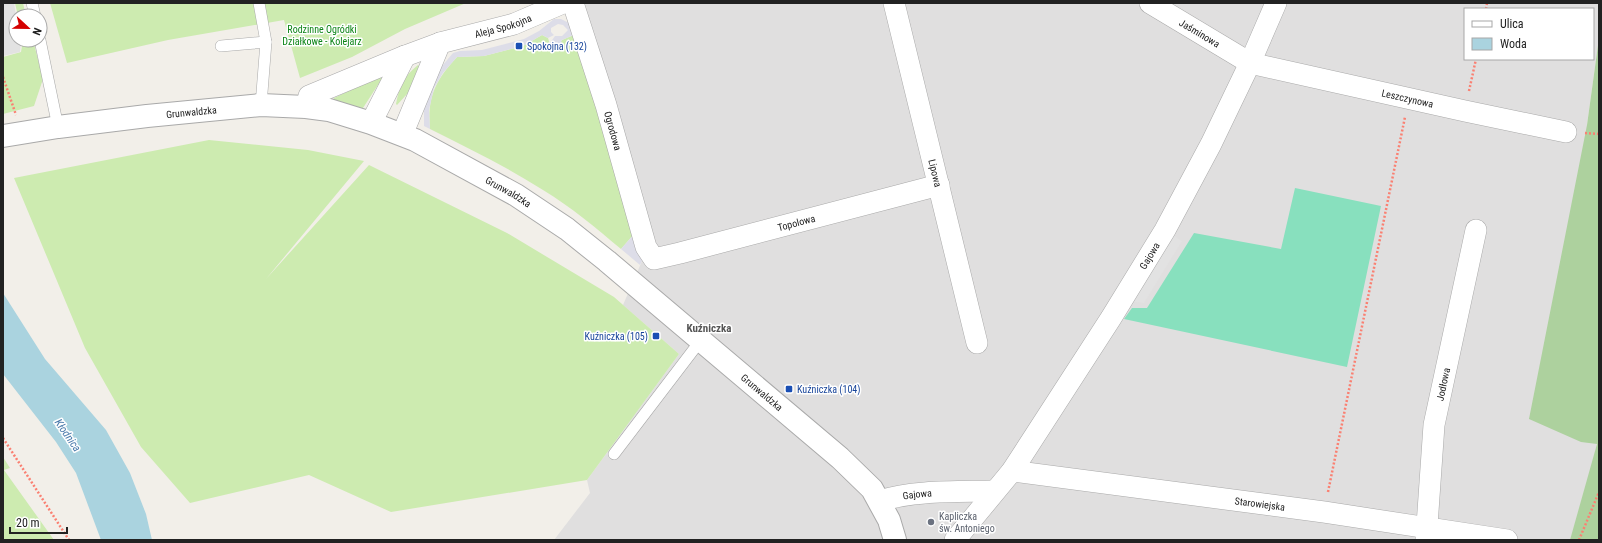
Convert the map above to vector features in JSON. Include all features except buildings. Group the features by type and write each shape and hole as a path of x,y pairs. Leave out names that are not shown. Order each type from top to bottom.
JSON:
{"street":[{"name":"Aleja Spokojna","path":"306,107 309,96 405,56 440,43 514,24 563,3"},
{"name":"Ogrodowa","path":"573,3 606,105 646,247 654,259"},
{"name":"Lipowa","path":"894,3 977,343"},
{"name":"Jaśminowa","path":"1150,3 1250,63"},
{"name":"Gajowa","path":"955,540 972,521 994,491 1012,472 1166,230 1211,144 1250,63 1276,3"},
{"path":"402,135 440,43"},
{"path":"371,123 405,56"},
{"name":"Leszczynowa","path":"1250,63 1465,112 1566,132"},
{"name":"Grunwaldzka","path":"12,134 58,126 261,105 306,107 329,110 371,123 415,140 516,195 567,229 607,261 840,458 872,489 880,501 889,520 895,540"},
{"name":"Topolowa","path":"654,259 939,185"},
{"name":"Jodłowa","path":"1427,534 1434,425 1476,230"},
{"name":"Starowiejska","path":"1012,472 1324,512 1427,534 1507,540"},
{"name":"Gajowa","path":"880,501 890,497 907,495 994,491"},
{"path":"956,492 972,521"}],"lane":[{"path":"259,3 266,42 261,105"},
{"path":"221,46 266,42"},
{"path":"42,48 58,126"},
{"path":"614,454 700,340"}],"path":[{"path":"1465,112 1476,60"},
{"path":"3,77 12,134"},
{"path":"1324,512 1408,99"},
{"path":"3,438 69,540"},
{"path":"1579,540 1599,492"}],"shaded area":[{"path":"3,3 14,3 15,8 8,8 8,48 20,48 20,52 3,56"},
{"path":"573,3 1599,3 1599,38 1587,125 1597,444 1575,540 554,540 590,493 587,480 679,354 623,305 642,261 636,231"},
{"path":"554,19 561,19 569,23 576,34 561,41 564,47 552,51 550,43 555,36 562,36 568,30 563,25 558,24 551,28 551,32 554,35 548,38 542,35 523,46 484,56 457,57 443,73 434,88 429,110 430,129 424,126 424,103 437,72 453,53 460,51 482,50 524,39 539,31"},
{"path":"635,233 642,261 640,265 621,249"},
{"path":"1169,233 1182,241 1144,303 1130,301"}],"green space":[{"path":"15,3 23,3 24,8 16,8"},
{"name":"Rodzinne Ogródki Działkowe - Kolejarz","path":"50,3 466,3 405,29 352,57 300,78 284,20 168,40 67,63"},
{"path":"576,34 635,233 621,249 593,226 543,190 430,129 430,107 434,89 438,81 457,57 484,56 523,46 542,35 548,38 552,51 562,40"},
{"path":"1599,38 1599,540 1570,540 1597,444 1581,442 1529,419 1587,125"},
{"path":"22,48 35,48 43,79 34,106 3,114 3,57 21,52"},
{"path":"418,65 419,66 408,93 397,105 397,98 403,82 409,73"},
{"path":"382,75 383,77 363,108 361,109 333,101 334,98"},
{"path":"209,140 308,150 364,161 266,279 369,165 507,233 614,297 679,354 587,480 391,512 309,475 190,503 141,447 85,348 14,178"},
{"path":"1295,188 1381,206 1347,367 1124,319 1132,308 1147,308 1194,233 1281,249"},
{"path":"3,457 10,468 4,470 54,540 3,540"}],"water":[{"name":"Kłodnica","path":"3,293 45,359 106,430 130,473 146,514 152,540 101,540 76,473 56,442 3,374"}],"place":[{"name":"Spokojna (132)","path":"519,46"},
{"name":"Kuźniczka (105)","path":"656,336"},
{"name":"Kuźniczka (104)","path":"789,389"},
{"name":"Kapliczka św. Antoniego","path":"931,522"}],"district":[{"name":"Kuźniczka","path":"709,328"}]}
